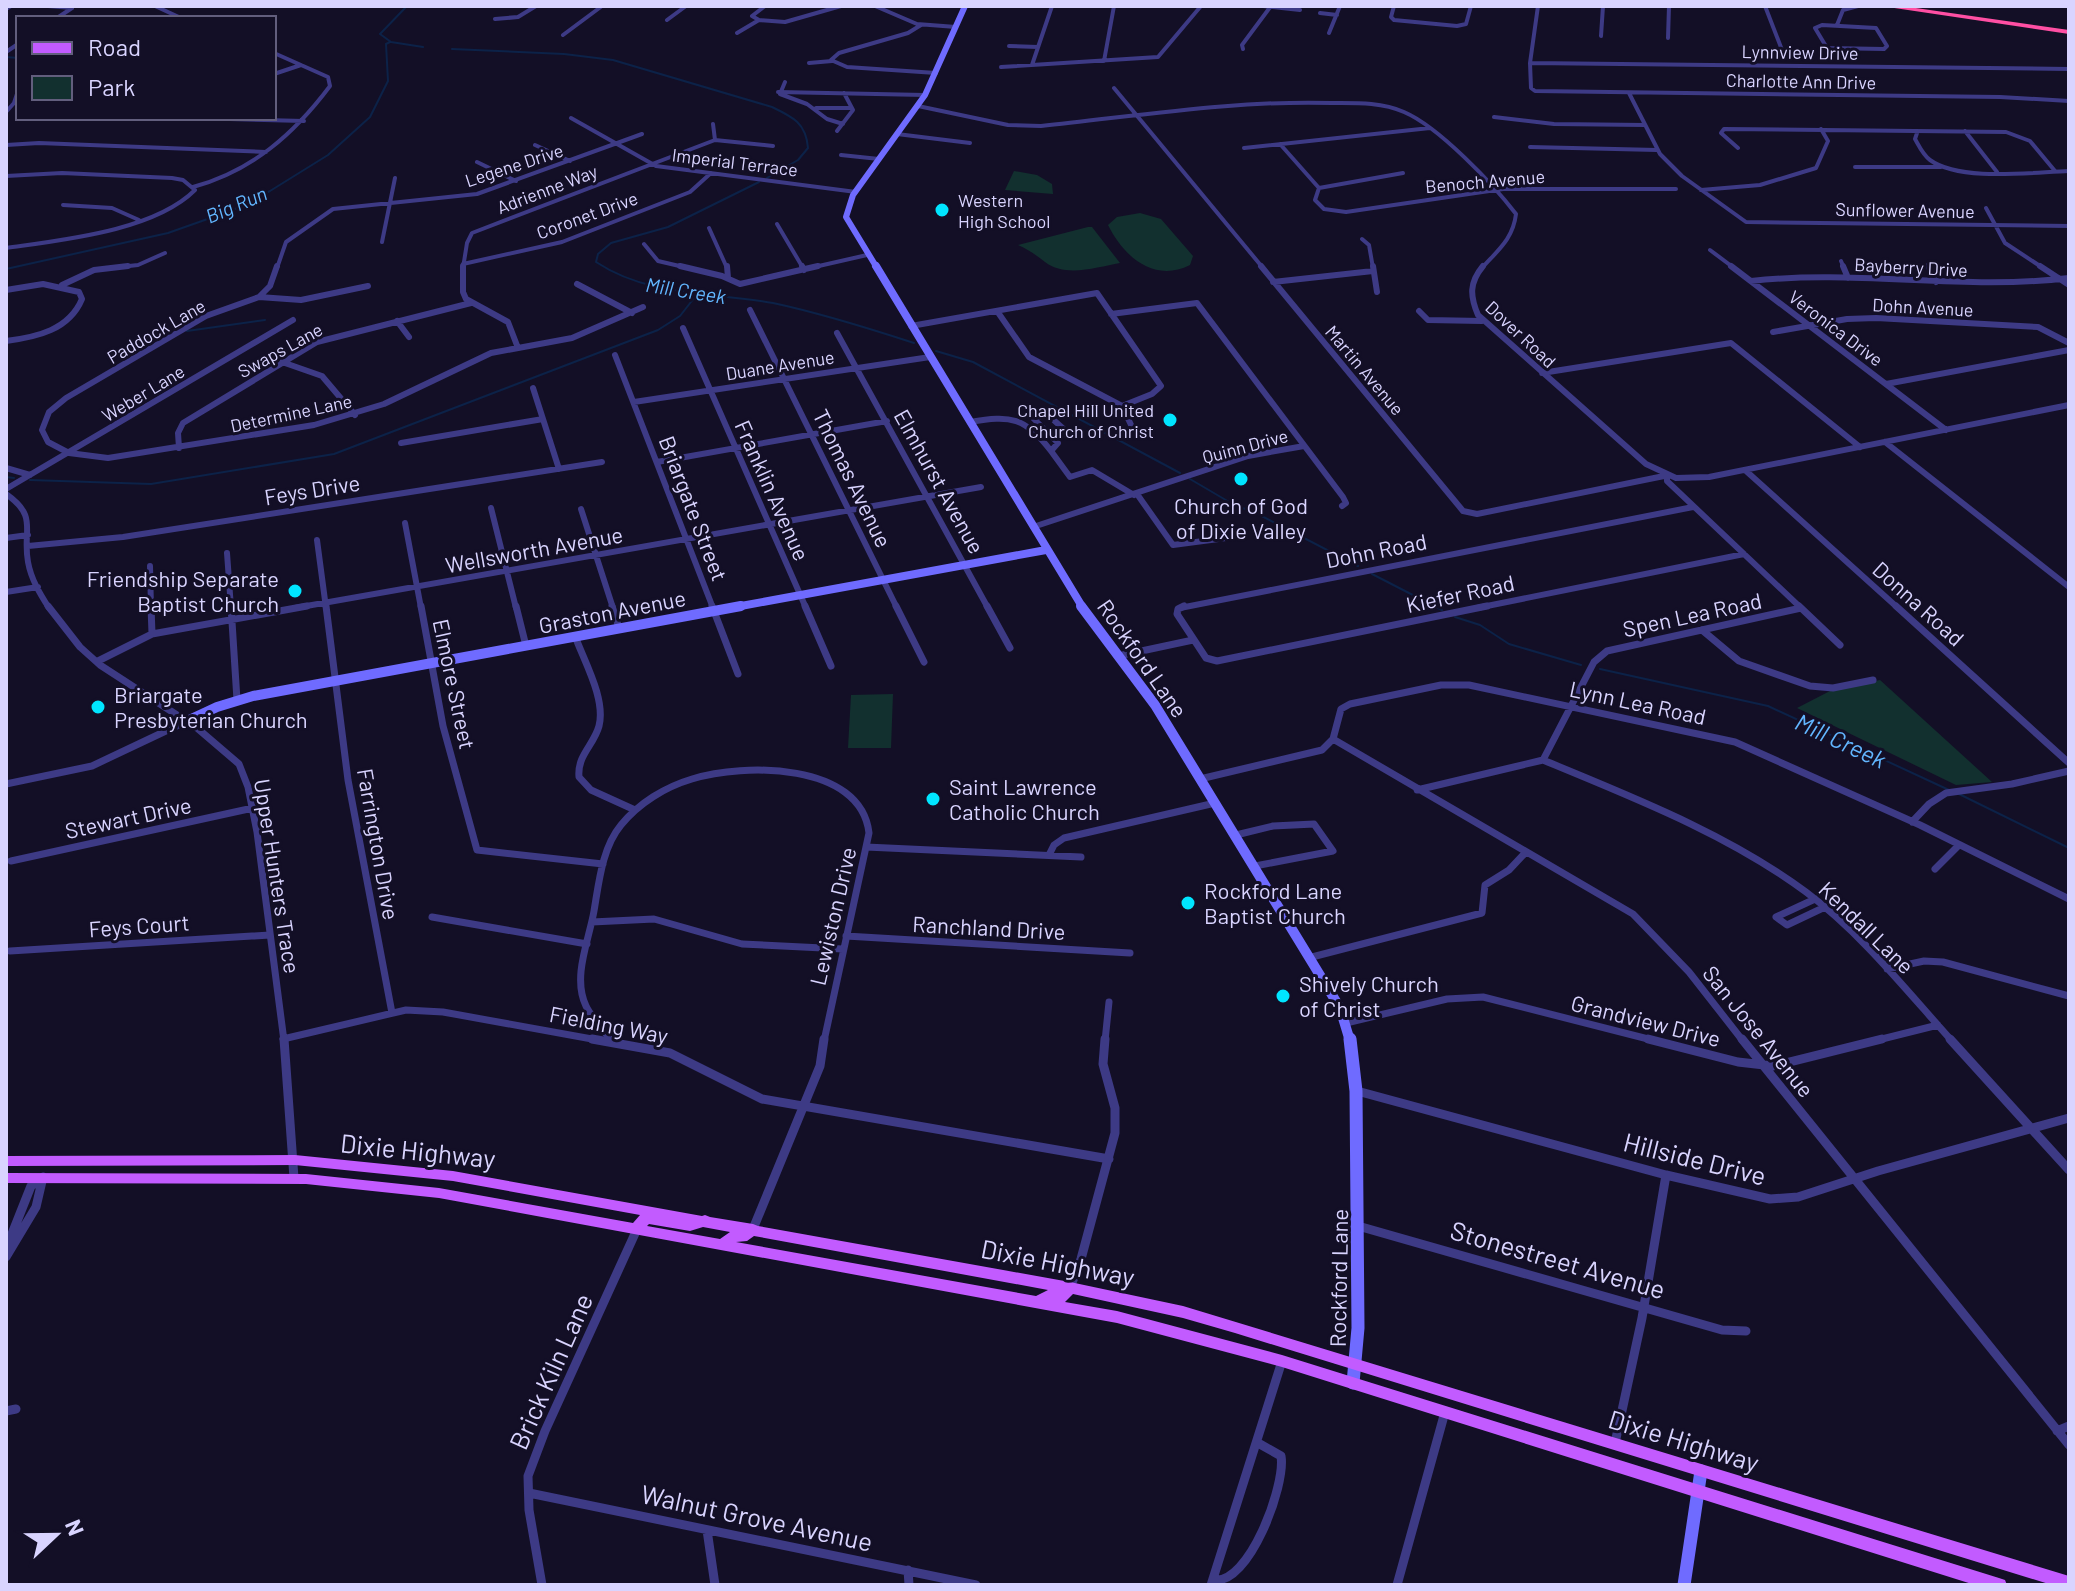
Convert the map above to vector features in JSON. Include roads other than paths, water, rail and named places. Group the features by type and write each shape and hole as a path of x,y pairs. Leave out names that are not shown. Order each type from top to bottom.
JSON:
{"highway":[{"path":"1885,6 2069,32"}],"main road":[{"name":"Rockford Lane","path":"965,6 925,95 856,192 849,203 846,217 1076,599 1155,705 1312,957 1346,1023 1353,1054 1356,1091 1358,1226 1356,1366 1353,1383"},
{"name":"Graston Avenue","path":"187,721 237,700 1046,550"},
{"path":"43,1177 60,1165 96,1160"},
{"name":"Dixie Highway","path":"6,1161 295,1160 453,1176 1070,1288 1183,1312 2069,1583"},
{"name":"Dixie Highway","path":"6,1178 294,1178 444,1194 638,1227 1148,1325 1282,1361 1999,1585"},
{"path":"638,1227 646,1218 690,1226 705,1220"},
{"path":"723,1244 753,1229"},
{"path":"1037,1303 1050,1295 1062,1297 1070,1288"},
{"path":"1684,1585 1701,1471"}],"street":[{"path":"6,9 11,6"},
{"path":"48,6 74,7"},
{"path":"155,6 177,16"},
{"path":"495,19 518,17 536,6"},
{"path":"563,35 602,6"},
{"path":"667,20 686,6"},
{"path":"765,6 752,16 759,20 785,22 841,6"},
{"path":"875,6 921,25 956,27"},
{"path":"1032,65 1052,6"},
{"path":"1104,61 1114,6"},
{"path":"1001,67 1160,57 1201,6"},
{"path":"1263,6 1300,10"},
{"path":"1243,49 1242,45 1270,6"},
{"path":"1329,33 1340,6"},
{"path":"1394,6 1391,17 1394,20 1457,26 1467,23 1471,6"},
{"path":"1530,63 1538,6"},
{"path":"1601,36 1603,6"},
{"path":"1668,38 1669,6"},
{"path":"1765,6 1782,50"},
{"path":"1837,25 1843,10 1858,6"},
{"path":"1320,13 1337,15"},
{"path":"737,33 759,20"},
{"path":"832,61 839,53 908,33 921,25"},
{"path":"1837,25 1876,28 1886,48 1827,48 1815,28 1837,25"},
{"path":"1009,46 1038,47"},
{"path":"6,176 114,174 172,178 193,187 218,181 293,133 331,83 328,77 276,54"},
{"path":"809,63 832,61 847,67 936,73"},
{"name":"Lynnview Drive","path":"1530,63 2069,69"},
{"name":"Charlotte Ann Drive","path":"1530,63 1532,89 2000,97 2069,101"},
{"path":"276,73 301,65"},
{"path":"778,92 785,82"},
{"name":"Martin Avenue","path":"1114,88 1468,513 1666,476"},
{"path":"778,92 925,95"},
{"path":"778,92 813,108 827,119 843,124"},
{"path":"844,93 852,108"},
{"path":"1629,93 1657,150 1675,170 1701,190 1760,185 1816,168 1828,141 1821,129"},
{"name":"Dover Road","path":"918,106 1019,126 1263,101 1329,101 1387,107 1410,114 1430,128 1513,206 1516,226 1471,283 1472,306 1482,321 1646,464 1666,476 1667,481 1693,507 1840,645"},
{"path":"813,108 852,108"},
{"path":"837,131 852,108"},
{"path":"6,112 16,113"},
{"path":"1494,117 1554,124 1645,125"},
{"name":"Imperial Terrace","path":"571,118 652,164 856,192"},
{"path":"271,120 304,121"},
{"path":"713,124 715,140"},
{"path":"1244,148 1430,128"},
{"path":"1738,148 1726,140 1721,133 1724,129 2012,133 2030,141 2055,171"},
{"path":"1965,131 1997,172"},
{"path":"1917,133 1915,139 1928,159 1943,166 1974,173 2069,171"},
{"name":"Legene Drive","path":"390,203 465,196 516,181 642,134"},
{"path":"897,134 970,143"},
{"name":"Adrienne Way","path":"463,264 467,239 474,231 715,140 773,146"},
{"path":"6,145 39,143 266,152"},
{"path":"1280,144 1319,188 1345,186 1366,178 1403,173"},
{"path":"535,145 570,161"},
{"path":"1530,147 1657,150"},
{"path":"841,155 879,159"},
{"path":"477,162 516,181"},
{"path":"1855,167 1943,166"},
{"name":"Coronet Drive","path":"463,264 562,242 690,192 711,173"},
{"path":"382,242 395,178"},
{"path":"6,248 72,237 139,220 183,203 194,193 193,187"},
{"name":"Benoch Avenue","path":"1319,188 1315,200 1317,205 1331,211 1346,212 1498,190 1676,189"},
{"name":"Sunflower Avenue","path":"1701,190 1742,220 2069,226"},
{"path":"259,297 270,286 283,245 292,236 337,207 390,203"},
{"path":"63,205 114,206 139,220"},
{"path":"1986,208 2005,243 2069,285"},
{"path":"777,224 804,270"},
{"path":"709,228 727,263 728,278"},
{"path":"1362,239 1369,245 1377,292"},
{"path":"644,244 658,261 745,284 867,255"},
{"name":"Veronica Drive","path":"1710,250 1946,430"},
{"path":"62,285 94,270 138,265 165,253"},
{"path":"1841,261 1848,278"},
{"path":"463,264 460,291 471,303 508,322 518,348"},
{"path":"1928,266 1936,282"},
{"path":"1273,282 1373,271"},
{"name":"Bayberry Drive","path":"1751,281 1793,275 2018,286 2069,278"},
{"path":"6,290 42,284 62,285 80,294 82,303 46,332 6,341"},
{"path":"577,284 632,313"},
{"path":"259,297 301,300 368,286"},
{"path":"911,326 1097,293 1161,386 1152,394 1122,406"},
{"name":"Paddock Lane","path":"69,453 48,442 42,430 46,417 57,404 206,316 259,297"},
{"name":"Quinn Drive","path":"1033,527 1248,456 1304,446 1195,302 1111,314"},
{"name":"Swaps Lane","path":"179,448 178,433 183,423 325,339 471,303"},
{"name":"Determine Lane","path":"69,453 108,458 296,429 355,415 392,401 491,353 572,338 643,307"},
{"name":"Thomas Avenue","path":"750,310 924,662"},
{"path":"997,311 1029,357 1122,406 1133,429"},
{"path":"1419,311 1428,320 1482,321"},
{"name":"Dohn Avenue","path":"1773,332 1868,318 2033,327 2052,332 2069,343"},
{"name":"Weber Lane","path":"6,491 293,320"},
{"path":"397,321 409,337"},
{"name":"Franklin Avenue","path":"683,328 831,666"},
{"name":"Elmhurst Avenue","path":"837,333 1010,648"},
{"path":"1542,373 1731,343 1860,447"},
{"path":"1886,384 2069,350"},
{"name":"Briargate Street","path":"615,355 738,674"},
{"name":"Duane Avenue","path":"634,402 930,357"},
{"path":"282,362 322,376 355,415"},
{"path":"533,388 559,469"},
{"path":"1666,476 1699,478 1745,470 2069,405"},
{"path":"970,422 1006,415 1015,417 1042,439 1070,477 1092,470 1135,494 1173,545 1226,538"},
{"path":"1051,451 1058,443 1053,438 1033,418 1033,416 1048,415 1067,432 1053,438"},
{"path":"401,443 543,419"},
{"path":"657,462 887,421"},
{"path":"1885,442 2069,587"},
{"path":"1304,446 1346,503 1342,506"},
{"name":"Feys Drive","path":"28,546 123,537 602,462"},
{"path":"6,468 30,475"},
{"name":"Donna Road","path":"1745,470 2069,763"},
{"name":"Wellsworth Avenue","path":"98,661 152,634 981,487"},
{"name":"Upper Hunters Trace","path":"6,491 25,510 30,523 29,565 38,587 69,636 98,661 187,721 241,767 249,784 283,1039 295,1160 294,1178"},
{"name":"Dohn Road","path":"1193,640 1177,614 1178,609 1186,605 1693,507"},
{"path":"491,508 526,646"},
{"path":"581,509 619,628"},
{"name":"Elmore Street","path":"405,523 443,726 477,850 603,864"},
{"path":"6,538 28,535"},
{"name":"Farrington Drive","path":"317,540 356,823 392,1013"},
{"path":"227,553 237,700"},
{"name":"Kiefer Road","path":"1193,640 1206,658 1222,661 1744,554"},
{"path":"150,566 152,634"},
{"path":"6,592 38,587"},
{"name":"Spen Lea Road","path":"1543,760 1601,654 1801,608"},
{"path":"1702,630 1734,658 1810,686 1833,688 1873,680"},
{"path":"575,636 600,715 597,733 578,763 579,777 591,790 635,810"},
{"path":"1118,656 1193,640"},
{"name":"Lynn Lea Road","path":"1333,739 1339,713 1344,706 1441,685 1469,685 1573,706 1735,742 1912,822 2069,899"},
{"path":"6,784 92,766 187,721"},
{"path":"1200,779 1314,753 1327,748 1333,739"},
{"name":"San Jose Avenue","path":"1333,739 1417,790 1598,891 1651,930 1689,972 2069,1445"},
{"path":"1417,790 1543,760"},
{"name":"Kendall Lane","path":"1543,760 1629,796 1738,850 1815,899 1887,969 2069,1170"},
{"name":"Lewiston Drive","path":"611,1041 584,1002 582,972 603,864 614,834 635,810 663,792 701,778 744,771 786,772 822,781 854,800 869,824 820,1066 753,1229"},
{"path":"1912,822 1929,804 1946,793 1969,787 2012,784 2069,771"},
{"path":"1049,855 1054,845 1064,838 1215,803"},
{"name":"Stewart Drive","path":"11,861 253,808"},
{"path":"1236,835 1273,826 1314,824 1333,851 1255,866"},
{"path":"1935,869 1959,845"},
{"path":"866,847 1081,857"},
{"path":"1312,957 1482,913 1485,885 1509,870 1526,852"},
{"path":"1815,899 1776,917 1787,925 1825,907"},
{"path":"432,917 587,944"},
{"path":"592,922 654,919 742,944 843,949"},
{"name":"Feys Court","path":"10,951 270,935"},
{"name":"Ranchland Drive","path":"846,936 1130,953"},
{"path":"1887,969 1924,961 1943,962 2069,996"},
{"name":"Grandview Drive","path":"1346,1023 1449,999 1483,997 1660,1043 1773,1066 1938,1025"},
{"path":"1070,1288 1109,1159 1116,1125 1103,1064 1109,1002"},
{"name":"Fielding Way","path":"283,1039 392,1013 412,1010 443,1012 611,1041 683,1057 739,1091 762,1099 1109,1159"},
{"name":"Hillside Drive","path":"1356,1091 1747,1196 1780,1200 1811,1194 1856,1178 2069,1118"},
{"path":"1615,1443 1644,1306 1666,1175"},
{"path":"6,1249 31,1186 43,1177"},
{"path":"6,1257 44,1187 43,1177"},
{"name":"Stonestreet Avenue","path":"1358,1226 1722,1330 1746,1331"},
{"name":"Brick Kiln Lane","path":"542,1585 528,1476 545,1431 638,1227"},
{"path":"1258,1443 1281,1456 1285,1466 1265,1523 1241,1566 1228,1579 1212,1582 1282,1361"},
{"path":"1397,1585 1445,1412"},
{"path":"2057,1431 2069,1426"},
{"name":"Walnut Grove Avenue","path":"529,1493 976,1585"},
{"path":"707,1530 715,1585"},
{"path":"908,1570 909,1585"}],"waterway":[{"path":"407,6 380,34 391,42 423,47"},
{"name":"Big Run","path":"6,269 168,233 233,210 270,191 328,155 370,117 388,81 386,44 390,42"},
{"name":"Mill Creek","path":"452,49 564,54 613,60 772,107 797,122 807,139 808,148 798,160 767,178"},
{"path":"6,57 16,58"},
{"name":"Mill Creek","path":"697,294 637,282 596,262 598,254 611,243 668,227 759,182"},
{"path":"30,480 151,484 334,454 658,330 680,316 697,294"},
{"name":"Mill Creek","path":"697,294 773,303 914,343"},
{"path":"187,331 265,320"},
{"name":"Mill Creek","path":"936,351 973,362 1180,473"},
{"path":"6,477 14,478"},
{"name":"Mill Creek","path":"1190,479 1236,506 1252,511 1358,566"},
{"name":"Mill Creek","path":"1372,574 1442,610"},
{"name":"Mill Creek","path":"1455,617 1480,625 1509,644 1581,665"},
{"name":"Mill Creek","path":"1600,669 1768,706 1949,790"},
{"name":"Mill Creek","path":"1959,794 2069,848"}],"place":[{"name":"Western High School","path":"942,210"},
{"name":"Chapel Hill United Church of Christ","path":"1170,420"},
{"name":"Church of God of Dixie Valley","path":"1241,479"},
{"name":"Friendship Separate Baptist Church","path":"295,591"},
{"name":"Briargate Presbyterian Church","path":"98,707"},
{"name":"Saint Lawrence Catholic Church","path":"933,799"},
{"name":"Rockford Lane Baptist Church","path":"1188,903"},
{"name":"Shively Church of Christ","path":"1283,996"}]}
